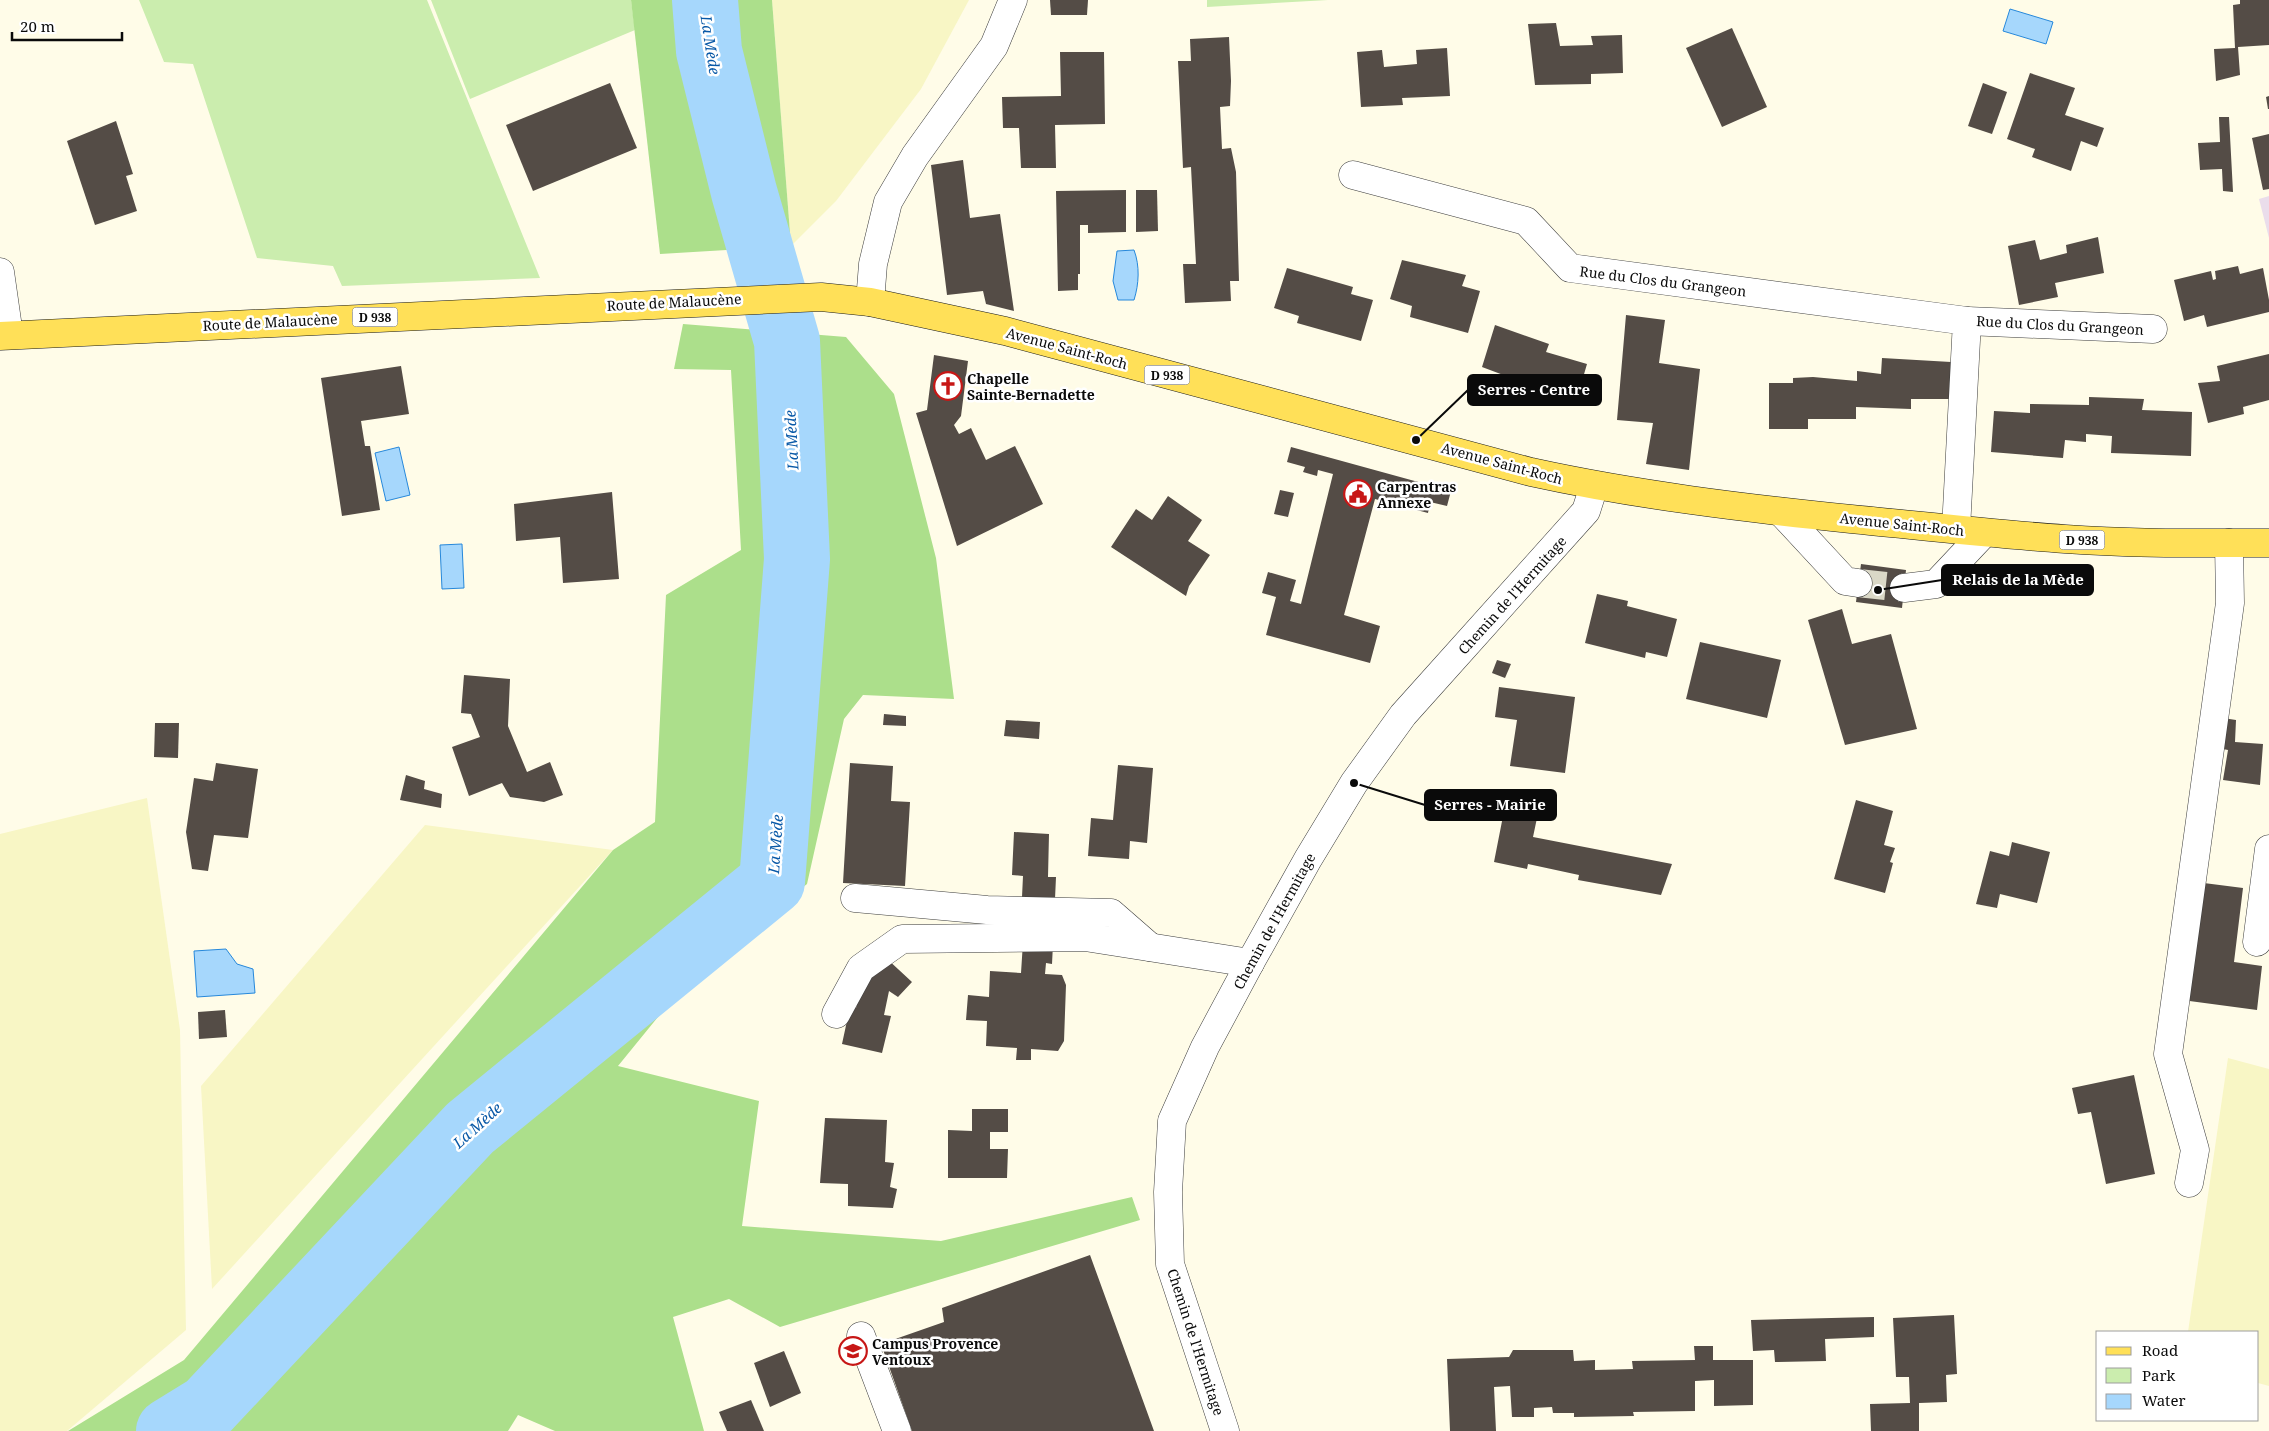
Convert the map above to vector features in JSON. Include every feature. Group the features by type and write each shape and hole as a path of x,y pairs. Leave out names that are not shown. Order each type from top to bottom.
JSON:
{"main road":[{"name":"Avenue Saint-Roch","path":"749,299 821,296 870,302 1005,331 1531,472 1594,486 1781,512 1984,533 2067,539 2269,543"},
{"name":"Route de Malaucène","path":"4,335 749,299"}],"street":[{"path":"870,302 873,264 888,202 914,156 994,46 1013,0"},
{"name":"Rue du Clos du Grangeon","path":"1353,175 1526,221 1570,268 1967,321 2154,329"},
{"path":"0,272 4,335"},
{"name":"Rue du Clos du Grangeon","path":"1956,530 1967,321"},
{"name":"Chemin de l'Hermitage","path":"1225,1431 1170,1264 1168,1192 1172,1121 1205,1047 1250,963 1308,859 1354,783 1403,715 1558,545 1586,511 1594,486"},
{"path":"1781,512 1845,581 1858,583"},
{"path":"1904,588 1936,584 1984,533"},
{"path":"2189,1183 2195,1150 2168,1054 2230,603 2229,543"},
{"path":"2257,942 2269,849"},
{"path":"855,898 987,910 1111,913 1150,947"},
{"path":"836,1014 861,968 902,939 1086,937 1250,963"},
{"path":"861,1336 897,1431"}],"shaded area":[{"path":"772,0 969,0 921,89 836,201 791,246"},
{"path":"2269,196 2269,238 2259,199"},
{"path":"147,798 180,1030 186,1330 67,1431 0,1431 0,834"},
{"path":"425,825 613,850 212,1289 201,1086"},
{"path":"2228,1058 2269,1069 2269,1386 2259,1383 2259,1331 2188,1331"}],"green space":[{"path":"139,0 427,0 540,278 342,286 333,266 257,258 193,64 164,62"},
{"path":"431,0 631,0 635,30 470,99"},
{"path":"631,0 772,0 791,246 660,254"},
{"path":"1207,0 1328,0 1207,7"},
{"path":"683,324 846,337 894,394 936,558 954,699 863,695 844,719 807,884 693,974 618,1066 759,1101 742,1226 941,1241 1132,1197 1140,1220 780,1327 729,1299 673,1317 704,1431 555,1431 518,1415 508,1431 68,1431 184,1360 613,850 655,822 666,595 741,550 731,370 674,369"}],"water":[{"path":"2010,9 2053,22 2046,44 2003,31"},
{"path":"1134,250 1138,275 1134,300 1118,300 1113,281 1117,251"},
{"path":"399,447 410,495 386,501 375,453"},
{"path":"462,544 464,588 442,589 440,545"},
{"path":"226,949 237,964 253,969 255,993 197,997 194,951"}],"building":[{"path":"1050,0 1088,0 1087,15 1051,15"},
{"path":"2240,0 2269,0 2269,45 2238,47 2240,75 2216,81 2214,49 2235,48 2233,5 2240,4"},
{"path":"1556,23 1560,46 1593,45 1591,36 1622,35 1623,73 1591,74 1591,84 1535,85 1528,24"},
{"path":"1732,28 1767,107 1722,127 1686,48"},
{"path":"1229,37 1230,106 1220,107 1222,149 1231,148 1236,172 1239,281 1230,281 1231,301 1185,303 1183,264 1196,264 1191,167 1183,168 1178,61 1191,61 1190,39"},
{"path":"1447,48 1450,96 1402,98 1403,105 1361,107 1357,52 1382,50 1384,67 1417,64 1416,50"},
{"path":"1060,52 1104,52 1105,124 1055,125 1056,168 1021,168 1019,128 1003,128 1002,97 1061,96"},
{"path":"2030,73 2075,88 2065,115 2104,128 2097,147 2081,141 2071,171 2032,157 2035,149 2007,139"},
{"path":"610,83 637,148 533,191 506,125"},
{"path":"1983,83 2007,92 1992,134 1968,126"},
{"path":"2269,96 2269,109 2268,109 2266,97"},
{"path":"2219,117 2229,117 2233,192 2223,191 2222,169 2200,170 2198,143 2220,142"},
{"path":"116,121 133,174 126,176 137,211 95,225 67,141"},
{"path":"2269,134 2269,189 2263,190 2252,138"},
{"path":"963,160 970,218 1000,214 1014,311 986,304 983,291 947,295 931,165"},
{"path":"1126,190 1126,232 1088,233 1088,225 1080,225 1080,274 1078,274 1078,290 1058,291 1056,191"},
{"path":"1136,190 1157,190 1158,231 1136,232"},
{"path":"2098,237 2104,273 2055,283 2058,297 2019,305 2008,246 2035,240 2040,260 2067,253 2066,245"},
{"path":"1402,260 1466,275 1462,286 1480,291 1468,333 1410,317 1412,306 1390,299"},
{"path":"2238,266 2240,274 2263,268 2269,300 2269,312 2207,327 2204,315 2184,321 2174,280 2211,271 2213,280 2216,279 2215,271"},
{"path":"1287,268 1353,287 1351,294 1373,300 1361,341 1297,323 1299,316 1274,308"},
{"path":"1626,315 1665,320 1659,363 1700,369 1689,470 1646,464 1653,423 1617,420"},
{"path":"1495,325 1549,344 1546,352 1587,364 1575,405 1505,385 1506,376 1482,367"},
{"path":"2269,354 2269,400 2243,407 2244,414 2208,423 2198,383 2220,381 2217,366"},
{"path":"934,355 968,361 961,416 954,425 959,434 971,428 986,460 1015,446 1043,504 957,546 916,413 927,410"},
{"path":"1882,358 1951,362 1949,399 1911,399 1911,409 1856,407 1856,419 1808,419 1808,429 1769,429 1769,383 1793,383 1793,378 1813,377 1857,381 1857,371 1881,374"},
{"path":"401,366 409,414 361,421 365,446 370,446 380,510 342,516 321,378"},
{"path":"2089,397 2144,399 2142,410 2192,412 2191,456 2111,453 2112,436 2086,434 2086,442 2065,440 2063,458 1991,452 1994,411 2030,413 2030,404 2089,405"},
{"path":"1291,447 1451,491 1447,506 1430,502 1428,513 1375,499 1344,615 1380,626 1370,663 1266,635 1276,597 1262,593 1268,572 1296,580 1290,601 1301,604 1333,474 1318,470 1317,476 1303,472 1305,467 1287,462"},
{"path":"1280,490 1294,493 1288,517 1274,514"},
{"path":"612,492 619,579 563,583 560,537 516,541 514,504"},
{"path":"1168,496 1202,520 1188,541 1210,555 1189,586 1186,596 1111,547 1136,509 1152,520"},
{"path":"1861,564 1906,570 1902,608 1856,602"},
{"path":"1597,594 1628,601 1627,606 1677,619 1667,657 1646,652 1645,658 1585,643"},
{"path":"1842,609 1852,644 1891,634 1917,729 1845,745 1808,620"},
{"path":"1700,642 1781,660 1767,718 1686,699"},
{"path":"1497,660 1511,664 1505,678 1492,673"},
{"path":"464,675 510,679 508,726 527,772 550,762 563,795 544,802 510,797 502,783 469,796 452,747 480,737 471,714 461,713"},
{"path":"1499,687 1575,697 1565,773 1510,766 1517,720 1495,717"},
{"path":"884,714 906,716 906,726 883,725"},
{"path":"2223,718 2236,720 2235,742 2263,744 2260,785 2223,780 2228,750 2218,748"},
{"path":"1006,720 1040,722 1039,739 1004,736"},
{"path":"155,723 179,723 178,758 154,757"},
{"path":"216,763 258,769 248,838 214,835 208,871 192,869 186,832 194,778 213,781"},
{"path":"850,763 893,766 891,801 910,802 905,886 843,883"},
{"path":"1118,765 1153,768 1147,843 1130,841 1129,859 1088,856 1091,818 1113,820"},
{"path":"406,775 425,781 424,789 442,794 441,808 400,800"},
{"path":"1856,800 1893,811 1884,845 1895,848 1890,862 1893,863 1885,893 1834,879"},
{"path":"1504,811 1537,818 1533,837 1672,864 1661,895 1578,880 1579,875 1528,864 1527,869 1494,862"},
{"path":"1014,832 1049,834 1048,877 1056,877 1055,899 1022,897 1023,876 1012,875"},
{"path":"2012,842 2050,852 2037,903 2000,894 1997,908 1976,904 1990,851 2009,856"},
{"path":"2196,882 2243,888 2234,962 2262,966 2257,1010 2182,1000"},
{"path":"1023,942 1053,944 1052,964 1046,963 1045,974 1062,975 1066,985 1064,1041 1058,1051 1031,1049 1031,1060 1016,1060 1017,1048 986,1046 987,1021 966,1020 968,995 989,997 990,971 1021,973"},
{"path":"885,957 912,982 898,997 889,991 884,1015 891,1016 882,1053 842,1044 850,1007 856,1008 861,983"},
{"path":"225,1010 227,1037 199,1039 198,1012"},
{"path":"2134,1075 2155,1174 2106,1184 2091,1112 2078,1114 2072,1088"},
{"path":"972,1109 1008,1109 1008,1132 990,1132 990,1149 1008,1149 1007,1178 948,1178 948,1130 972,1131"},
{"path":"825,1118 887,1120 885,1162 894,1163 890,1187 897,1189 893,1208 848,1206 848,1184 820,1183"},
{"path":"1090,1255 1154,1431 912,1431 881,1344 944,1322 942,1308"},
{"path":"1954,1315 1957,1374 1946,1375 1947,1402 1919,1403 1919,1431 1871,1431 1870,1404 1910,1403 1909,1377 1896,1377 1893,1318"},
{"path":"1874,1317 1874,1337 1825,1339 1826,1361 1775,1362 1774,1350 1753,1351 1751,1320"},
{"path":"1694,1346 1713,1346 1713,1360 1753,1360 1753,1405 1714,1406 1714,1380 1695,1381 1695,1411 1633,1412 1634,1416 1574,1417 1574,1413 1553,1413 1552,1407 1534,1408 1534,1417 1512,1417 1510,1386 1494,1387 1496,1431 1450,1431 1447,1359 1509,1357 1513,1350 1573,1350 1574,1361 1595,1360 1595,1370 1633,1369 1632,1361 1695,1360"},
{"path":"784,1351 801,1393 770,1407 754,1363"},
{"path":"751,1400 764,1431 727,1431 719,1412"}],"waterway":[{"name":"La Mède","path":"169,1431 208,1407 470,1128 772,882 797,559 787,341 744,192 709,51 705,0"}],"tunnel":[{"path":"1858,583 1904,588"}],"place":[{"name":"Chapelle Sainte-Bernadette","path":"948,386"},
{"name":"Serres - Centre","path":"1416,440"},
{"name":"Carpentras Annexe","path":"1358,494"},
{"name":"Relais de la Mède","path":"1878,590"},
{"name":"Serres - Mairie","path":"1354,783"},
{"name":"Campus Provence Ventoux","path":"853,1351"}]}
